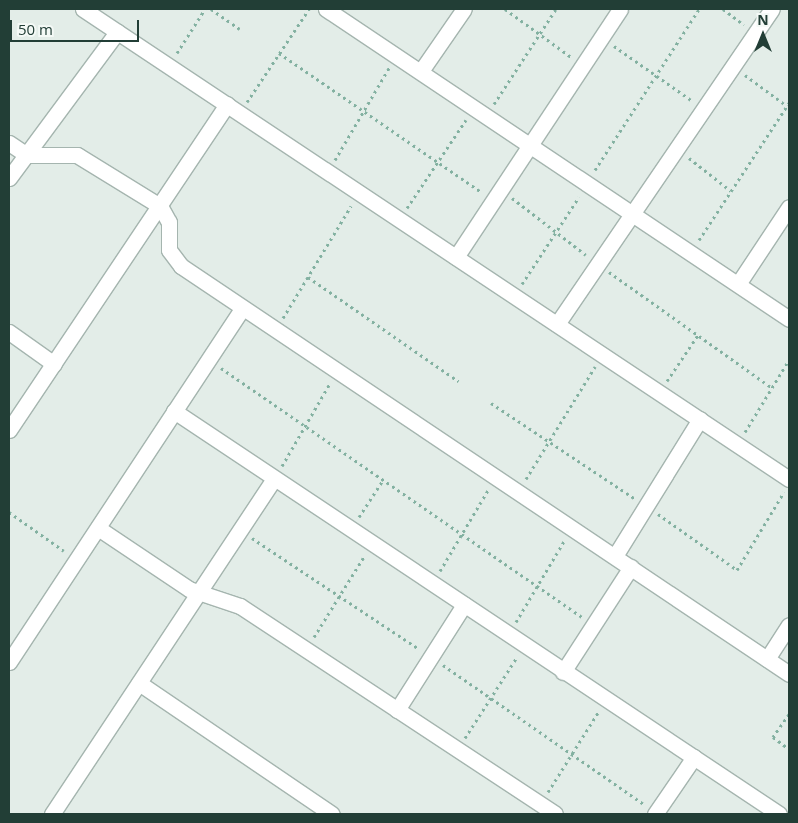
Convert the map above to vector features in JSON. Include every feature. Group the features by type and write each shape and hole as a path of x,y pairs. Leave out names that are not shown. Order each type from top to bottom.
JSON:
{"street":[{"path":"83,9 789,479"},
{"path":"326,9 633,212 789,319"},
{"path":"421,71 464,9"},
{"path":"456,257 620,9"},
{"path":"557,324 772,9"},
{"path":"9,178 117,32"},
{"path":"9,430 160,206 233,109"},
{"path":"9,144 27,155 76,155 160,206 167,216 170,250 176,262 789,674"},
{"path":"738,284 789,207"},
{"path":"9,662 242,308"},
{"path":"9,332 54,364"},
{"path":"174,411 563,672 779,814"},
{"path":"615,556 700,419"},
{"path":"52,814 274,479"},
{"path":"98,528 199,594 240,606 555,814"},
{"path":"563,672 631,567"},
{"path":"397,710 464,605"},
{"path":"767,659 789,625"},
{"path":"139,683 332,814"},
{"path":"656,813 694,757"}],"path":[{"path":"168,66 205,9"},
{"path":"210,9 240,28"},
{"path":"233,109 279,53 309,9"},
{"path":"505,9 582,65"},
{"path":"399,219 438,162 481,111 540,34 556,9"},
{"path":"514,295 699,9"},
{"path":"723,9 756,33"},
{"path":"601,37 704,109"},
{"path":"279,53 504,207 511,197 598,264 772,388"},
{"path":"328,172 397,55"},
{"path":"691,252 788,105 733,66"},
{"path":"676,149 732,191"},
{"path":"276,330 359,192"},
{"path":"308,277 458,381"},
{"path":"659,392 698,335"},
{"path":"518,492 603,354"},
{"path":"208,359 594,625"},
{"path":"738,444 789,360"},
{"path":"274,479 337,371"},
{"path":"432,584 496,477"},
{"path":"351,530 383,480"},
{"path":"9,512 76,560"},
{"path":"508,635 572,528"},
{"path":"241,530 431,656 656,813"},
{"path":"306,650 372,544"},
{"path":"457,750 524,646"},
{"path":"540,805 606,700"},
{"path":"789,714 773,737 789,749"}]}
